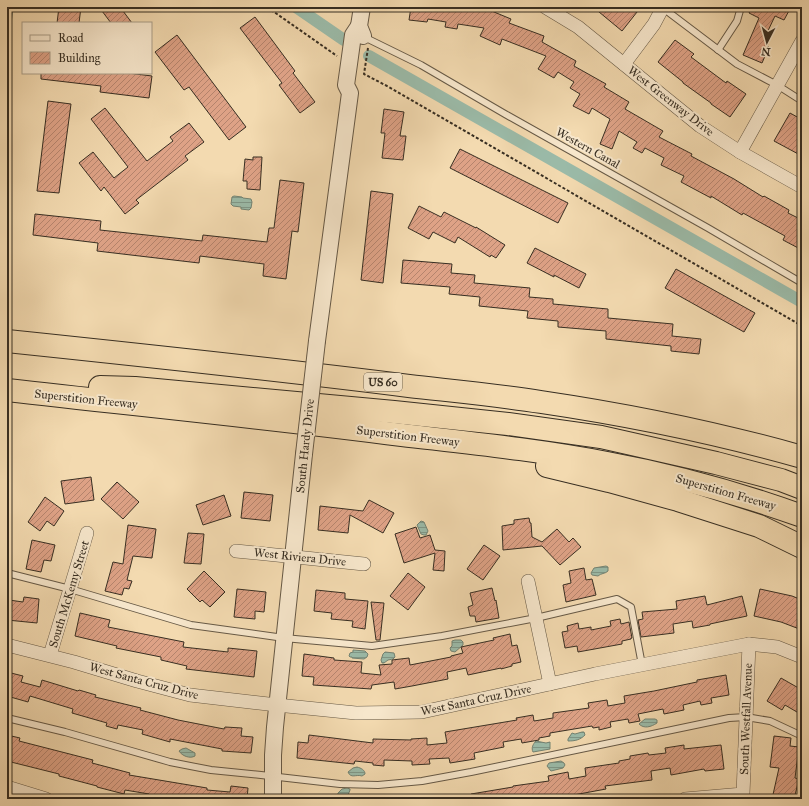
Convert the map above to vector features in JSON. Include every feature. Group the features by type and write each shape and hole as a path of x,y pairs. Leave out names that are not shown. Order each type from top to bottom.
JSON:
{"highway":[{"name":"US 60","path":"7,341 229,365 541,402 654,421 802,456"},
{"path":"7,386 135,388 508,424 601,437 662,450 716,462 781,480 802,488"},
{"name":"Superstition Freeway","path":"7,390 379,432 548,453 606,462 712,487 802,516"},
{"path":"379,432 514,459 609,481 678,500 759,526 802,547"}],"street":[{"name":"South Hardy Drive","path":"273,799 273,749 304,454 317,341 350,93 356,87 353,64 361,34 362,7"},
{"name":"West Greenway Drive","path":"545,7 578,27 700,126 740,152 802,187"},
{"path":"624,64 654,24 663,7"},
{"path":"740,152 802,41"},
{"name":"South McKemy Street","path":"50,655 88,533"},
{"name":"West Riviera Drive","path":"236,551 364,564"},
{"path":"528,581 550,684"},
{"name":"West Santa Cruz Drive","path":"7,645 50,655 136,681 190,695 277,706 356,713 422,712 550,684 749,644 777,647 802,657"},
{"name":"South Westfall Avenue","path":"686,799 743,794 749,644"},
{"path":"7,787 46,799"}],"lane":[{"path":"663,7 737,64 802,101"},
{"path":"718,50 737,21 741,7"},
{"name":"Western Canal","path":"361,34 420,65 802,283"},
{"path":"7,573 70,589 191,625 284,638 372,646 442,636 536,618 618,599 631,607 642,665"},
{"path":"7,718 65,732 170,762 211,770 340,784 370,785 422,781 545,757 729,718 746,717 770,721 802,736"}],"path":[{"path":"267,7 387,86 802,326"},
{"path":"353,64 361,34"}],"shaded area":[{"path":"7,7 13,7 7,58"},
{"path":"234,196 251,199 251,208 249,210 233,206 231,204 232,197"},
{"path":"421,521 424,522 428,531 426,535 421,534 417,525"},
{"path":"608,567 607,572 598,576 592,575 591,573 594,568"},
{"path":"461,640 463,645 455,652 451,651 450,648 452,646 452,641"},
{"path":"353,650 365,651 368,654 367,657 364,659 350,657 350,653 353,652"},
{"path":"385,652 394,653 395,657 382,663 381,660"},
{"path":"645,719 655,719 657,720 657,723 652,726 643,727 639,724"},
{"path":"584,732 585,735 581,738 568,741 572,733 575,734"},
{"path":"536,741 546,743 550,742 550,749 533,752 532,749"},
{"path":"186,748 195,753 195,756 186,756 179,751"},
{"path":"561,761 565,765 563,768 551,771 547,766 549,763"},
{"path":"357,767 362,769 365,774 362,776 352,776 349,774 348,772"},
{"path":"347,788 350,790 347,796 337,799 338,793 342,789"}],"building":[{"path":"59,7 81,7 79,22 57,22"},
{"path":"99,7 120,7 131,22 110,22"},
{"path":"411,7 482,7 511,19 509,23 544,36 542,42 576,61 574,66 606,84 604,87 629,102 625,109 663,131 659,137 692,154 691,156 734,179 763,197 764,196 789,210 788,213 802,220 802,250 783,240 785,236 743,213 742,215 711,196 711,198 681,182 684,176 661,165 664,158 645,148 642,153 633,148 637,142 619,131 612,149 600,144 610,119 592,108 589,114 573,106 580,94 570,88 574,82 558,72 554,78 538,69 546,56 502,39 500,45 480,36 484,28 458,24 457,29 445,27 446,22 428,19 427,22 409,20"},
{"path":"593,7 641,7 622,31"},
{"path":"752,7 791,7 784,20 775,16 766,35 771,37 767,46 769,47 762,63 743,55 759,18 749,13"},
{"path":"255,17 295,71 293,73 315,102 300,113 279,85 282,83 240,28"},
{"path":"177,35 246,127 229,140 189,87 184,90 155,52"},
{"path":"675,40 694,54 691,57 726,83 727,81 746,94 730,117 683,83 658,62"},
{"path":"41,74 136,74 152,76 149,98 100,92 101,86 41,79"},
{"path":"48,101 71,104 59,193 37,191"},
{"path":"105,108 147,161 173,141 170,137 189,123 204,142 185,156 188,160 136,200 139,203 125,214 104,187 101,191 79,163 93,152 114,178 128,167 91,119"},
{"path":"384,109 404,112 400,136 406,136 403,160 382,158 385,133 381,133"},
{"path":"790,113 799,118 797,121 802,124 802,156 774,141"},
{"path":"460,149 568,203 558,223 450,168"},
{"path":"253,157 262,157 260,190 247,189 247,181 243,181 245,159 253,160"},
{"path":"280,180 304,183 298,232 292,231 286,279 263,276 264,264 200,256 199,263 97,251 98,243 33,235 35,214 101,221 100,230 202,241 203,235 267,242 269,228 274,228"},
{"path":"371,191 393,194 383,283 361,280"},
{"path":"419,206 441,217 444,212 476,227 505,245 496,258 491,255 490,257 458,237 455,243 433,232 429,239 408,228"},
{"path":"535,248 586,274 579,288 527,263"},
{"path":"403,260 452,264 451,273 475,275 474,283 530,288 529,297 553,299 553,304 608,309 608,318 673,324 672,336 701,339 699,354 671,351 671,346 606,339 606,331 558,327 558,321 527,318 528,311 479,306 480,297 449,294 450,287 401,283"},
{"path":"676,269 755,313 744,332 665,288"},
{"path":"91,477 94,500 65,504 61,481"},
{"path":"117,482 139,502 123,519 101,499"},
{"path":"244,492 273,495 270,521 241,518"},
{"path":"224,495 231,516 203,525 196,505"},
{"path":"45,497 64,511 54,526 47,521 40,531 28,522"},
{"path":"369,500 394,513 383,533 350,515 348,533 318,530 320,506 363,511"},
{"path":"529,518 532,537 542,542 557,529 569,542 573,538 581,547 560,565 542,546 503,550 502,526 514,524 514,520"},
{"path":"128,525 156,529 152,558 133,556 127,580 132,581 129,589 124,588 122,595 105,591 113,562 123,564"},
{"path":"416,527 420,538 430,535 435,550 445,551 444,571 433,570 435,553 404,563 395,534"},
{"path":"188,533 204,534 201,564 184,563"},
{"path":"32,540 55,545 51,561 44,560 41,572 26,569"},
{"path":"484,545 500,556 483,580 467,569"},
{"path":"584,568 586,580 592,579 596,595 566,602 563,585 571,583 569,571"},
{"path":"204,571 225,592 210,607 202,600 200,602 187,589"},
{"path":"408,573 425,587 408,610 390,596"},
{"path":"492,588 499,618 476,622 475,616 470,616 468,607 473,605 470,593"},
{"path":"237,589 266,592 264,612 255,611 255,619 234,617"},
{"path":"760,589 792,596 802,600 802,630 781,622 754,616"},
{"path":"316,590 345,593 345,599 368,601 365,629 352,627 353,621 331,619 332,613 314,611"},
{"path":"705,596 707,605 742,596 747,616 693,628 692,621 673,624 674,633 641,637 638,620 643,619 642,612 677,609 676,601"},
{"path":"24,597 39,599 37,623 7,620 9,600 23,602"},
{"path":"371,602 384,603 380,640 376,640"},
{"path":"80,613 110,620 108,627 184,642 183,647 228,652 228,648 257,651 254,677 186,669 187,666 161,660 161,657 116,648 117,646 75,636"},
{"path":"620,619 621,624 629,622 632,638 622,641 622,644 578,652 577,646 565,648 562,632 568,631 567,626 578,623 579,629 591,627 591,630 611,626 610,621"},
{"path":"510,634 512,646 517,645 521,662 501,669 468,675 466,668 447,672 448,679 395,689 394,682 372,685 371,689 313,685 314,677 302,676 304,654 334,658 334,660 362,662 361,673 381,675 379,665 392,664 392,660 409,658 410,665 451,657 463,653 461,647 494,640 493,638"},
{"path":"7,672 23,676 21,682 40,687 42,680 96,695 95,697 141,708 140,710 178,720 224,729 225,727 242,728 241,736 253,737 251,753 222,751 222,749 170,739 170,742 142,734 143,730 118,725 117,729 106,726 107,723 72,713 73,709 30,696 28,702 7,696"},
{"path":"726,675 729,695 711,698 712,703 701,705 700,701 683,705 684,710 664,714 663,709 638,714 640,721 629,723 628,719 610,722 611,727 599,730 599,727 593,728 592,726 550,733 550,736 539,738 539,740 522,743 521,739 503,742 504,747 474,753 475,759 450,763 449,758 429,759 430,764 412,765 412,761 384,760 384,766 355,761 354,764 297,758 298,742 308,743 309,735 373,743 373,739 411,740 427,738 427,745 447,743 445,732 517,720 516,718 533,715 534,721 553,718 553,713 589,708 588,703 607,700 608,706 625,703 624,696"},
{"path":"781,678 802,690 802,715 785,705 782,710 767,701"},
{"path":"7,735 20,738 19,741 93,760 92,763 130,773 129,775 207,788 207,790 230,792 231,786 248,788 247,799 148,799 149,794 125,790 124,794 97,787 59,776 59,774 7,761"},
{"path":"774,736 791,738 790,746 799,747 795,778 799,779 794,799 772,799 779,768 770,767"},
{"path":"684,745 684,749 721,745 724,769 705,771 704,769 671,775 670,768 651,771 652,780 605,786 606,789 552,799 471,799 471,794 549,781 548,776 568,772 569,779 586,776 585,768 619,763 619,761 630,759 630,756 648,753 649,755 666,753 665,748"}],"waterway":[{"path":"296,7 344,40"},
{"path":"369,56 802,302"}]}
